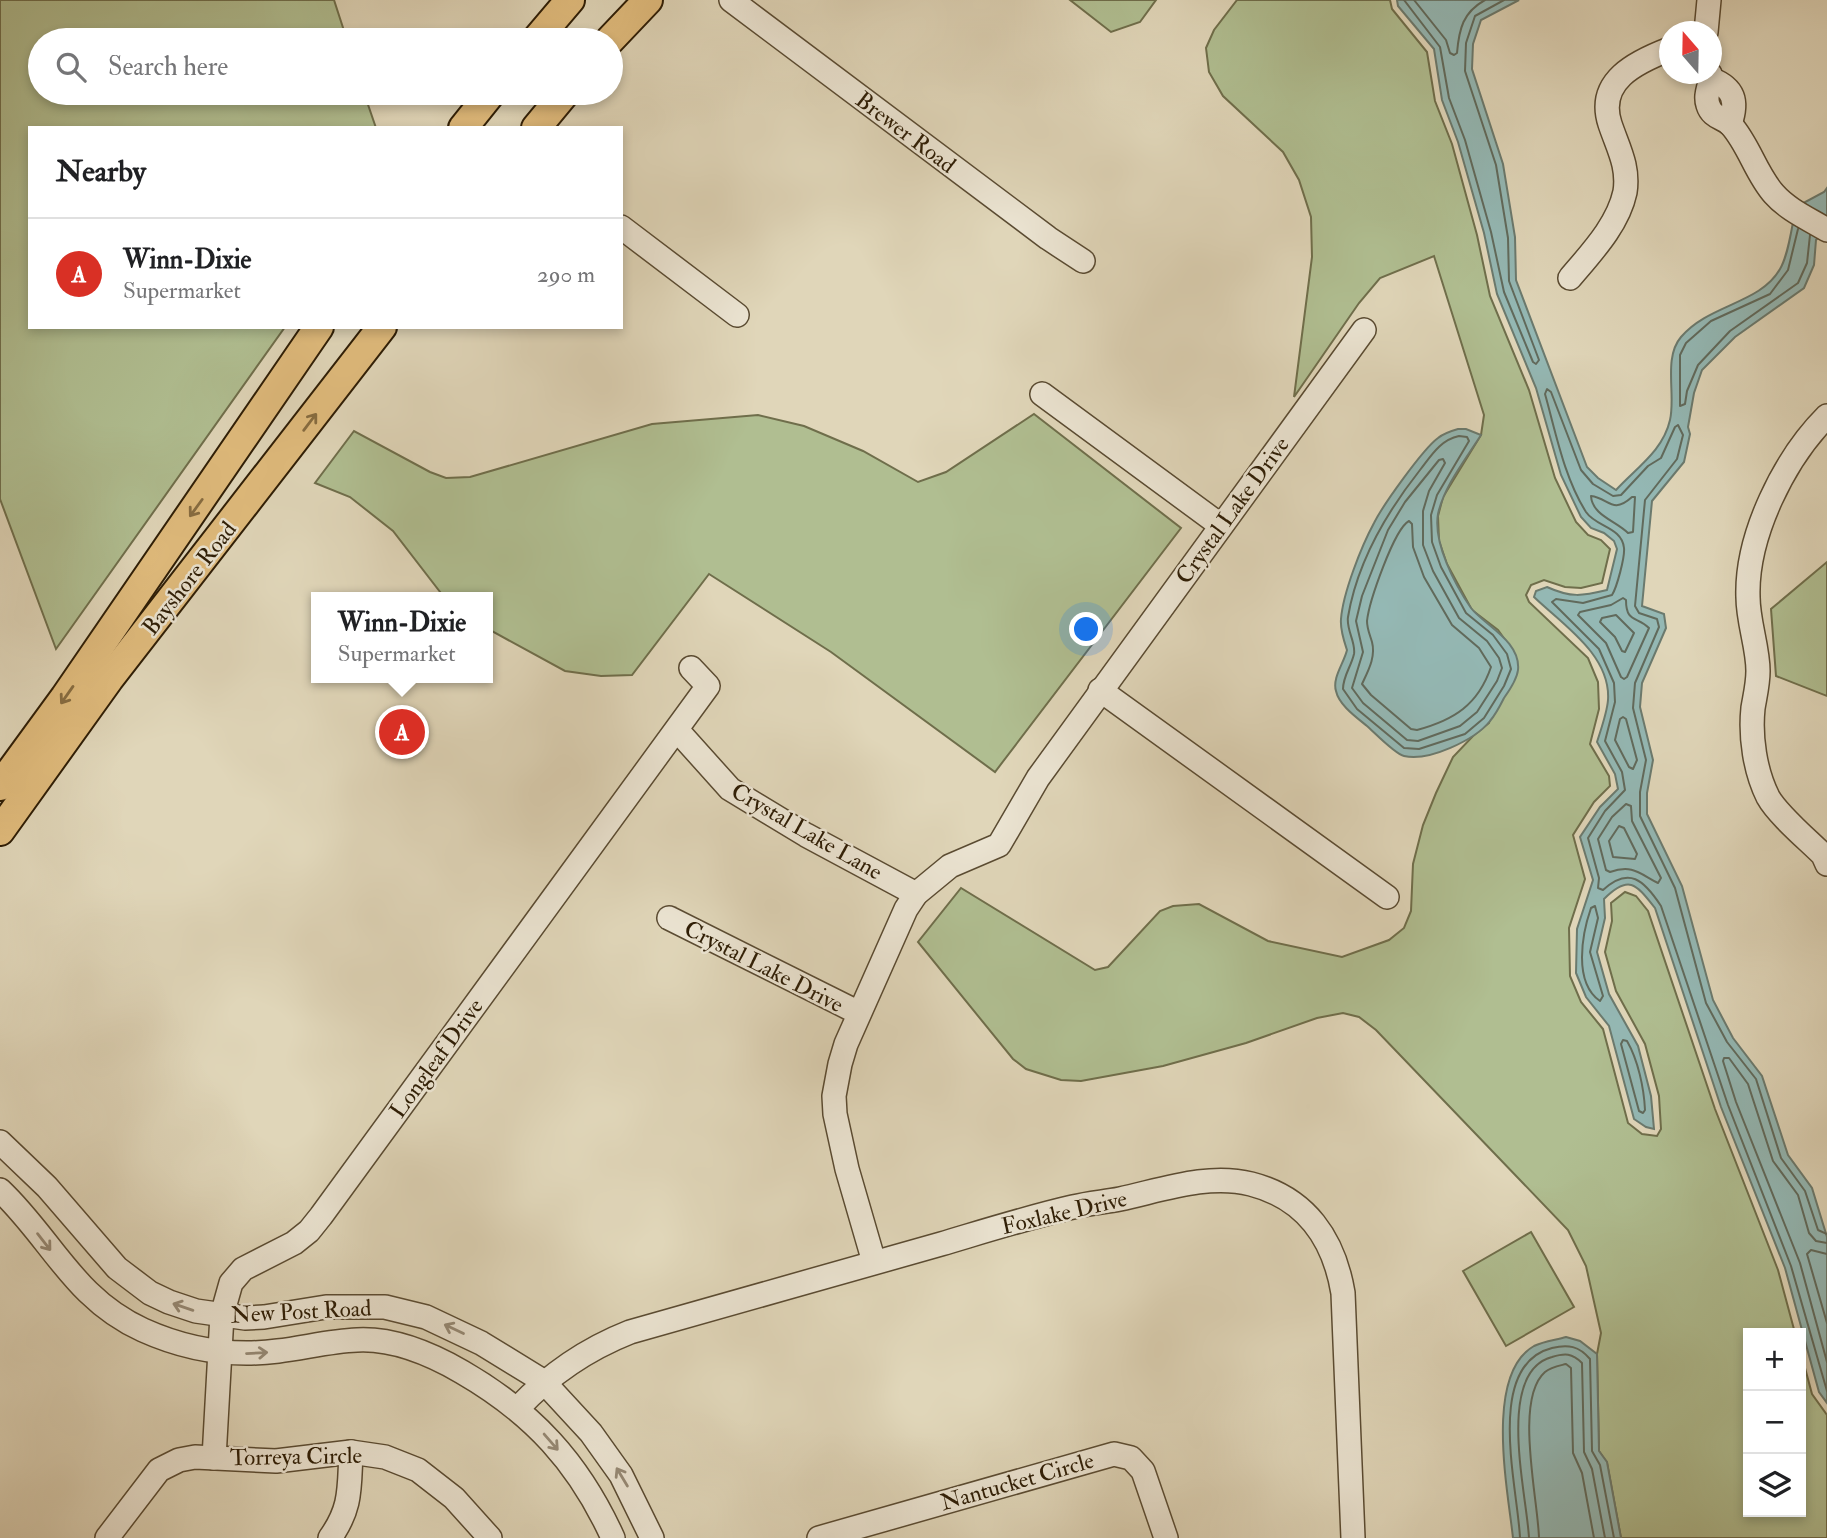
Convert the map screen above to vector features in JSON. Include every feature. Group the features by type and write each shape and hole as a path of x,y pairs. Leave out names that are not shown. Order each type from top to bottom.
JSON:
{"main road":[{"path":"546,28 570,0"},
{"path":"621,28 648,0"},
{"path":"465,126 481,105"},
{"path":"538,126 555,105"},
{"name":"Bayshore Road","path":"0,786 65,697 318,329"},
{"name":"Bayshore Road","path":"0,831 109,680 380,329"},
{"path":"235,452 269,476"}],"street":[{"name":"Brewer Road","path":"731,0 1048,238 1083,261"},
{"path":"1707,21 1709,0"},
{"path":"1570,278 1610,226 1624,193 1624,157 1609,123 1606,104 1611,86 1624,73 1659,54"},
{"path":"1722,83 1732,96 1735,108 1730,124 1773,193 1790,208 1827,230"},
{"path":"623,229 737,315"},
{"name":"Crystal Lake Drive","path":"874,1262 847,1169 835,1114 834,1096 840,1063 859,1013 906,909 916,894 950,866 999,845 1038,778 1100,690 1364,330"},
{"path":"1042,394 1220,525"},
{"path":"1827,416 1790,462 1758,530 1749,563 1748,597 1758,670 1752,726 1758,764 1769,797 1823,855 1827,864"},
{"name":"Longleaf Drive","path":"214,1458 222,1315 230,1283 243,1269 294,1243 309,1231 321,1216 708,686 691,668"},
{"path":"1100,690 1387,897"},
{"name":"Crystal Lake Lane","path":"677,730 730,789 806,835 916,894"},
{"name":"Crystal Lake Drive","path":"669,918 859,1013"},
{"name":"New Post Road","path":"0,1142 47,1187 110,1261 150,1293 196,1311 222,1315 264,1317 326,1307 364,1306 406,1311 463,1333 543,1381 607,1454 634,1497 652,1538"},
{"name":"Foxlake Drive","path":"518,1408 543,1381 589,1351 630,1332 1075,1206 1203,1181 1248,1183 1291,1201 1308,1216 1322,1233 1339,1271 1343,1293 1353,1538"},
{"name":"New Post Road","path":"0,1190 22,1212 73,1278 105,1307 127,1321 177,1343 220,1352 276,1352 360,1339 408,1347 450,1365 518,1408 567,1461 596,1503 613,1538"},
{"path":"127,1321 150,1293"},
{"path":"330,1538 345,1514 351,1452"},
{"name":"Torreya Circle","path":"107,1538 159,1470 179,1460 195,1457 276,1461 351,1452 385,1457 418,1470 454,1498 490,1538"},
{"name":"Nantucket Circle","path":"819,1538 1114,1454 1131,1458 1143,1471 1166,1538"}],"green space":[{"path":"0,0 334,0 343,28 28,28 28,105 368,105 375,126 28,126 28,329 284,329 56,649 0,499"},
{"path":"1070,0 1156,0 1140,22 1111,32"},
{"path":"1237,0 1390,0 1392,9 1427,52 1435,101 1452,144 1477,235 1490,296 1529,390 1555,478 1576,522 1588,535 1601,540 1610,549 1602,583 1581,588 1565,587 1544,580 1531,585 1526,595 1529,602 1588,658 1598,682 1599,709 1590,744 1609,776 1610,786 1594,802 1573,835 1585,879 1569,928 1570,976 1581,1002 1603,1029 1628,1123 1642,1134 1657,1136 1661,1129 1659,1096 1645,1044 1616,991 1605,952 1612,921 1611,903 1625,892 1636,896 1648,911 1715,1109 1778,1270 1794,1328 1743,1328 1743,1517 1806,1517 1806,1372 1812,1394 1827,1415 1827,1538 1621,1538 1607,1463 1599,1451 1597,1354 1601,1333 1586,1266 1568,1230 1376,1030 1359,1017 1343,1013 1317,1018 1246,1043 1163,1066 1081,1081 1061,1080 1026,1069 1013,1059 918,942 961,888 1095,970 1108,967 1160,911 1173,906 1199,904 1268,941 1342,957 1389,940 1404,928 1411,911 1413,864 1423,825 1436,793 1453,757 1489,723 1513,651 1498,630 1472,610 1447,564 1439,541 1438,516 1443,497 1481,435 1484,415 1434,256 1380,278 1359,303 1294,397 1312,257 1311,217 1299,180 1283,152 1223,96 1209,72 1206,48 1214,30"},
{"path":"1034,414 1181,528 995,772 831,652 709,574 632,675 601,676 565,671 493,632 493,592 440,592 393,531 350,497 315,483 354,431 446,478 470,477 652,424 758,415 804,426 863,451 918,482 946,472"},
{"path":"1827,562 1827,696 1776,676 1771,609"},
{"path":"1531,1232 1574,1307 1506,1346 1463,1271"}],"water":[{"path":"1397,0 1519,0 1481,20 1473,44 1472,69 1503,164 1515,237 1516,280 1587,467 1616,490 1655,450 1666,431 1671,410 1671,366 1681,337 1705,317 1760,290 1771,281 1786,255 1796,207 1827,188 1827,228 1816,240 1814,265 1804,288 1735,337 1702,370 1694,393 1684,462 1652,501 1642,606 1664,614 1666,628 1642,683 1640,707 1653,760 1647,793 1647,814 1682,886 1713,1000 1733,1038 1762,1076 1788,1155 1812,1188 1827,1237 1827,1403 1819,1392 1806,1345 1806,1328 1801,1328 1785,1268 1721,1107 1655,908 1637,888 1632,885 1620,886 1604,899 1605,918 1597,952 1609,994 1638,1046 1651,1096 1654,1129 1634,1119 1609,1026 1586,997 1576,973 1577,929 1593,880 1580,837 1600,807 1618,789 1615,774 1597,742 1608,700 1607,684 1602,669 1583,642 1534,597 1536,591 1547,587 1577,595 1607,590 1617,549 1614,541 1591,528 1581,517 1561,475 1536,388 1497,294 1484,233 1458,142 1442,100 1434,49 1398,6"},
{"path":"1458,429 1481,435 1445,493 1438,514 1439,538 1452,576 1465,599 1514,650 1518,670 1494,716 1474,735 1438,753 1404,756 1353,715 1338,696 1335,686 1347,650 1341,627 1342,608 1358,557 1386,504 1431,444"},
{"path":"1566,1337 1580,1341 1597,1354 1599,1451 1607,1462 1621,1538 1513,1538 1503,1435 1509,1381 1519,1360 1534,1346"}],"place":[{"name":"Winn-Dixie","path":"402,732"}]}
